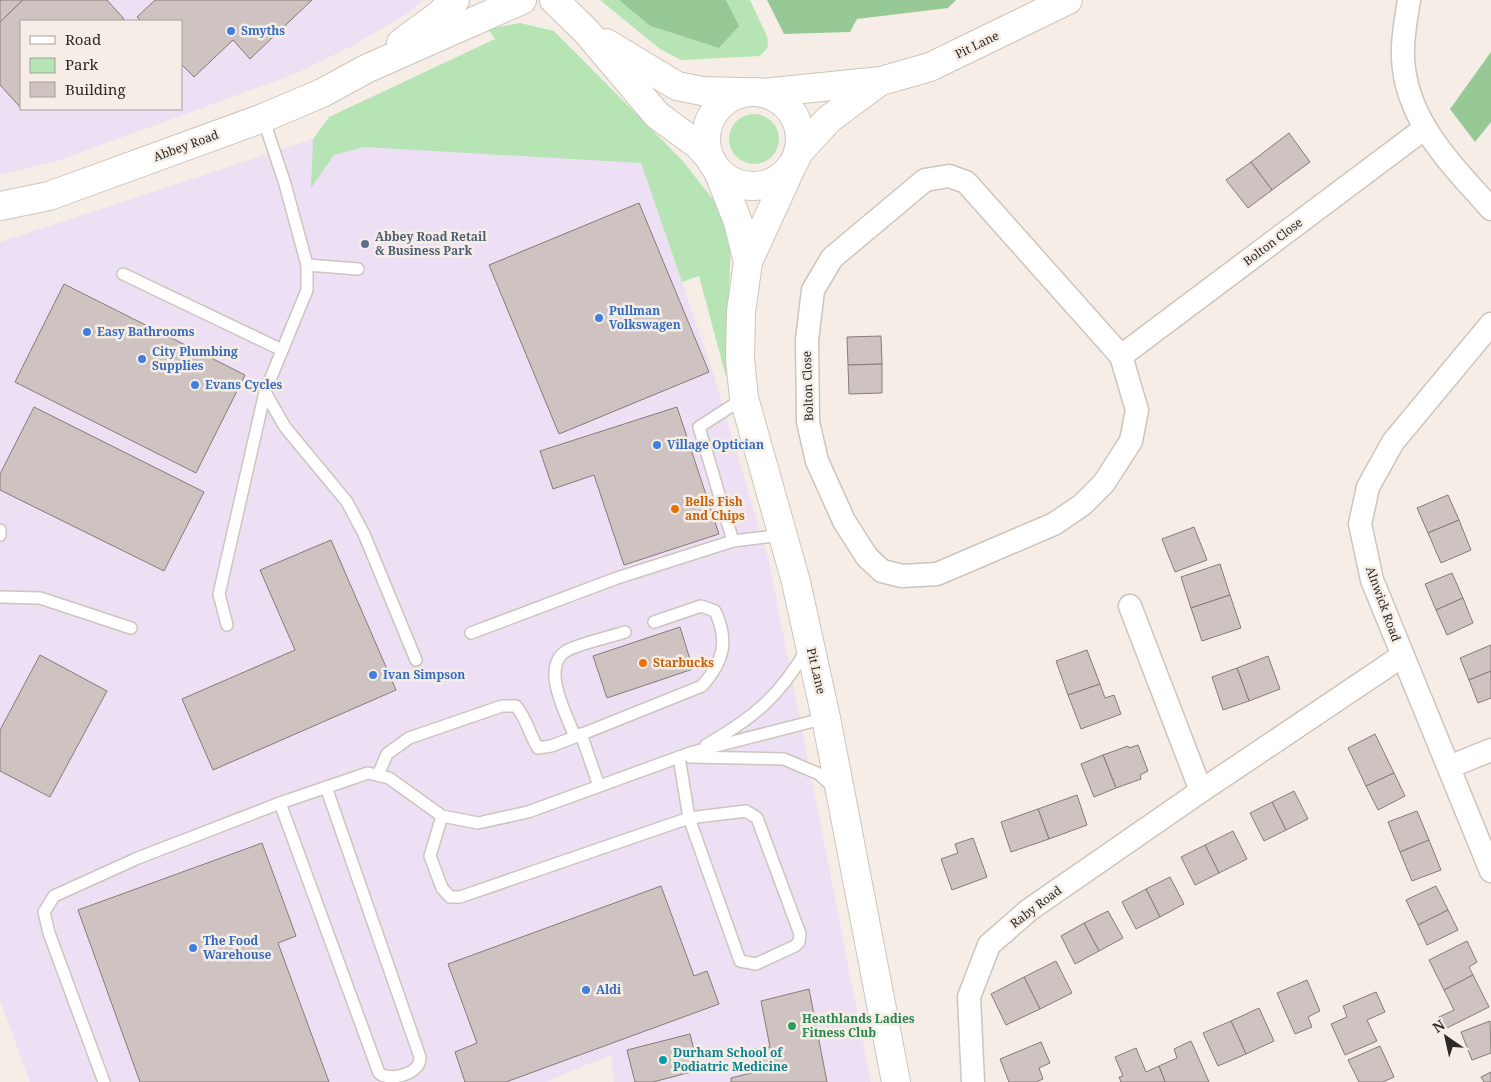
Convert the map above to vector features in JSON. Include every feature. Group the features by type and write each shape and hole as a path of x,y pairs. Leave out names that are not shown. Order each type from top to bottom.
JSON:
{"street":[{"name":"Abbey Road","path":"366,68 439,15 455,0"},
{"name":"Abbey Road","path":"0,206 49,196 263,118 322,92 366,68 522,0"},
{"path":"554,0 586,31 657,115 698,145 728,180 741,185 755,187 768,184 780,177 829,119 881,81"},
{"name":"Pit Lane","path":"881,81 938,64 1068,0"},
{"path":"1409,0 1403,57 1405,80 1411,100 1425,128 1443,155 1491,209"},
{"path":"586,31 677,86 702,91 755,93 778,99 789,109 797,122 800,136 794,161"},
{"path":"713,164 705,142 707,128 712,115 721,104 733,96 881,81"},
{"name":"Bolton Close","path":"1120,356 1425,128"},
{"name":"Pit Lane","path":"794,161 748,262 741,312 740,359 744,398 810,645 826,718 896,1082"},
{"name":"Pit Lane","path":"713,164 738,222 748,262"},
{"name":"Bolton Close","path":"949,176 966,182 1120,356 1137,410 1131,441 1104,483 1082,505 1054,524 937,574 902,576 882,571 867,557 844,521 817,461 808,422 807,340 813,290 832,258 925,180 949,176"},
{"name":"Alnwick Road","path":"1491,324 1393,442 1368,487 1360,524 1372,580 1491,871"},
{"path":"1130,606 1201,791"},
{"name":"Raby Road","path":"973,1082 968,997 989,945 1029,910 1201,791 1402,656"},
{"path":"1449,767 1491,750"}],"lane":[{"path":"226,625 219,594 265,392 307,290 307,265 285,184 263,118"},
{"path":"307,265 358,269"},
{"path":"123,274 282,350"},
{"path":"265,392 285,427 347,502 364,534 416,660"},
{"path":"733,541 699,427 744,398"},
{"path":"0,530 0,535"},
{"path":"471,633 617,578 733,541 782,535"},
{"path":"0,597 40,598 131,628"},
{"path":"378,775 387,754 409,738 502,706 516,706 525,717 532,738 538,748 551,746 702,686 714,673 724,646 723,628 715,611 701,606 654,622"},
{"path":"599,786 556,687 554,676 557,662 566,651 625,632"},
{"path":"685,754 741,724 780,691 810,645"},
{"path":"104,1082 49,933 44,912 54,896 138,858 280,803 368,773 389,778 409,790 442,816 478,823 528,812 685,754 826,718"},
{"path":"685,754 686,757 784,759 819,774 841,796"},
{"path":"442,816 430,856 442,888 450,897 460,897 689,818 746,812 757,818 800,934 800,942 795,946 756,964 740,961 689,818 685,754"},
{"path":"280,803 379,1073 384,1078 391,1080 417,1069 421,1064 420,1057 326,787"}],"shaded area":[{"path":"0,0 423,0 407,14 352,46 295,74 60,160 0,175"},
{"path":"331,133 641,163 714,375 769,561 871,1082 614,1082 611,1055 545,1082 30,1082 0,1000 0,242"}],"green space":[{"path":"600,0 619,0 650,26 719,48 738,26 726,0 750,0 767,36 768,47 760,56 681,60 660,49"},
{"path":"619,0 726,0 739,26 719,48 650,26"},
{"path":"767,0 956,0 948,8 857,19 850,32 784,34"},
{"path":"520,23 554,31 682,160 715,202 731,239 726,377 699,276 682,282 641,163 364,147 334,155 311,188 313,139 329,117 495,39 488,29"},
{"path":"1491,52 1491,122 1475,142 1450,109"},
{"path":"754,114 768,118 775,125 779,139 775,153 768,160 754,164 740,160 733,153 729,139 733,125 740,118"}],"building":[{"path":"0,0 23,0 0,22"},
{"path":"23,0 107,0 124,19 20,20 20,107 0,85 0,22"},
{"name":"Smyths","path":"155,0 312,0 250,59 233,40 194,77 182,65 182,20 140,20 137,17"},
{"path":"1289,133 1310,162 1272,190 1251,162"},
{"path":"1251,162 1272,190 1248,208 1226,180"},
{"name":"Pullman Volkswagen","path":"639,203 709,372 559,434 489,265"},
{"path":"64,284 245,375 196,473 15,382"},
{"path":"881,336 882,364 848,365 847,337"},
{"path":"882,364 882,393 849,394 848,365"},
{"path":"34,407 204,492 164,571 0,490 0,474"},
{"path":"677,407 719,534 624,565 594,475 553,489 540,451"},
{"path":"1448,495 1459,520 1428,533 1417,508"},
{"path":"1459,520 1471,550 1441,563 1428,533"},
{"path":"1194,527 1207,560 1175,572 1162,539"},
{"path":"331,540 396,690 213,770 182,699 295,650 260,570"},
{"path":"1220,564 1230,595 1191,608 1181,577"},
{"path":"1452,573 1463,598 1436,610 1425,584"},
{"path":"1230,595 1241,628 1202,641 1191,608"},
{"path":"1463,598 1473,623 1447,635 1436,610"},
{"name":"Starbucks","path":"680,627 693,669 607,698 593,656"},
{"path":"1491,645 1491,671 1469,680 1460,658"},
{"path":"1087,650 1100,684 1068,695 1056,661"},
{"path":"40,655 107,691 50,797 0,771 0,730"},
{"path":"1268,656 1280,689 1249,701 1237,668"},
{"path":"1237,668 1249,701 1223,710 1212,677"},
{"path":"1491,671 1491,698 1478,703 1469,680"},
{"path":"1100,684 1105,698 1114,695 1121,714 1081,729 1068,695"},
{"path":"1375,734 1394,773 1366,786 1348,748"},
{"path":"1138,745 1148,771 1140,775 1141,779 1116,788 1103,755 1128,746 1129,748"},
{"path":"1103,755 1116,788 1094,797 1081,764"},
{"path":"1394,773 1405,796 1378,810 1366,786"},
{"path":"1294,791 1308,819 1286,830 1272,802"},
{"path":"1077,795 1087,825 1049,839 1038,809"},
{"path":"1272,802 1286,830 1264,841 1250,813"},
{"path":"1038,809 1049,839 1011,852 1001,822"},
{"path":"1417,811 1429,840 1400,852 1388,822"},
{"path":"1233,831 1247,859 1219,873 1205,845"},
{"path":"973,838 987,877 952,890 941,859 958,853 955,844"},
{"path":"1429,840 1441,870 1412,881 1400,852"},
{"path":"262,843 296,936 278,943 329,1082 140,1082 78,910"},
{"path":"1205,845 1219,873 1195,885 1181,857"},
{"path":"1170,877 1184,904 1160,917 1146,889"},
{"name":"Aldi","path":"661,886 694,976 707,971 719,1004 506,1082 465,1082 455,1052 477,1043 448,964"},
{"path":"1436,886 1448,910 1418,925 1406,900"},
{"path":"1146,889 1160,917 1136,929 1122,902"},
{"path":"1448,910 1458,930 1427,945 1418,925"},
{"path":"1108,911 1123,938 1099,951 1084,923"},
{"path":"1084,923 1099,951 1075,964 1061,936"},
{"path":"1467,941 1477,962 1469,967 1473,975 1444,990 1429,960"},
{"path":"1056,961 1072,993 1040,1009 1024,977"},
{"path":"1473,975 1489,1007 1445,1029 1439,1017 1454,1010 1444,990"},
{"path":"1024,977 1040,1009 1006,1025 991,994"},
{"path":"1307,980 1320,1011 1308,1017 1312,1027 1295,1034 1277,993"},
{"path":"809,989 827,1082 731,1082 731,1078 759,1071 754,1049 770,1047 761,1001"},
{"path":"1376,992 1385,1012 1367,1020 1377,1041 1345,1055 1331,1024 1347,1017 1343,1006"},
{"path":"1259,1008 1274,1041 1246,1054 1231,1021"},
{"path":"1231,1021 1246,1054 1218,1066 1203,1033"},
{"path":"1490,1021 1491,1053 1472,1060 1461,1032"},
{"name":"Durham School of Podiatric Medicine","path":"690,1034 699,1070 653,1082 635,1082 627,1050"},
{"path":"1191,1041 1209,1082 1165,1082 1159,1066 1177,1058 1174,1049"},
{"path":"1041,1042 1050,1063 1039,1068 1043,1079 1036,1082 1009,1082 1000,1059"},
{"path":"1380,1046 1394,1077 1383,1082 1359,1082 1348,1060"},
{"path":"1136,1048 1146,1072 1159,1066 1165,1082 1121,1082 1119,1077 1123,1076 1115,1057"},
{"path":"1491,1072 1491,1082 1484,1082 1481,1077"}],"place":[{"name":"Smyths","path":"231,31"},
{"name":"Abbey Road Retail & Business Park","path":"365,244"},
{"name":"Pullman Volkswagen","path":"599,318"},
{"name":"Easy Bathrooms","path":"87,332"},
{"name":"City Plumbing Supplies","path":"142,359"},
{"name":"Evans Cycles","path":"195,385"},
{"name":"Village Optician","path":"657,445"},
{"name":"Bells Fish and Chips","path":"675,509"},
{"name":"Starbucks","path":"643,663"},
{"name":"Ivan Simpson","path":"373,675"},
{"name":"The Food Warehouse","path":"193,948"},
{"name":"Aldi","path":"586,990"},
{"name":"Heathlands Ladies Fitness Club","path":"792,1026"},
{"name":"Durham School of Podiatric Medicine","path":"663,1060"}]}
